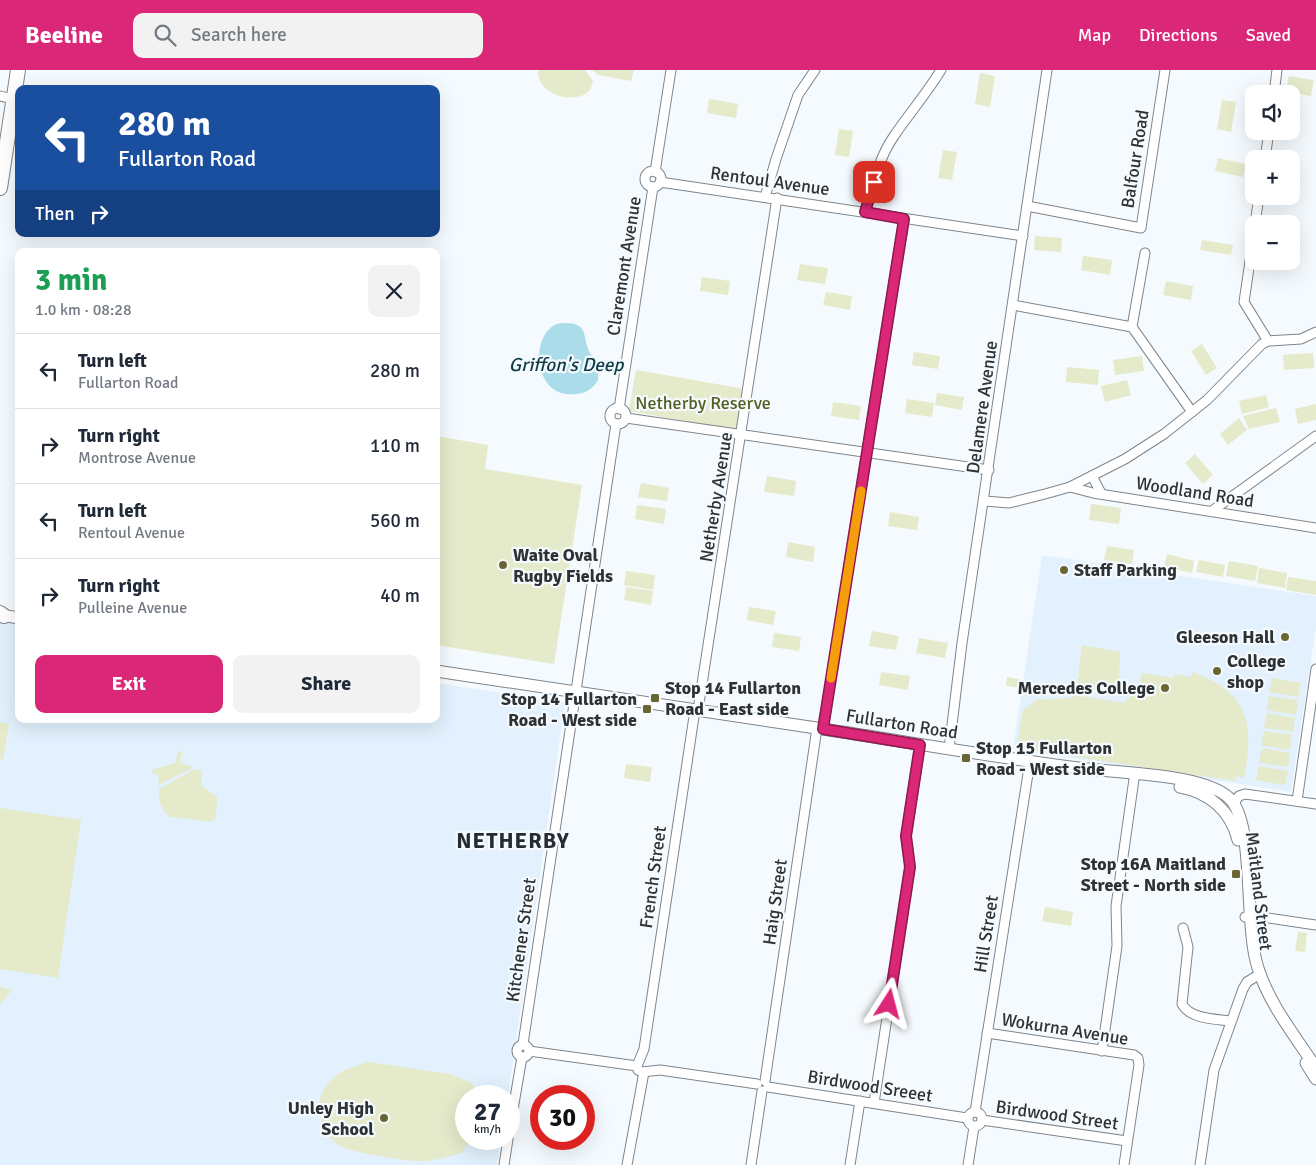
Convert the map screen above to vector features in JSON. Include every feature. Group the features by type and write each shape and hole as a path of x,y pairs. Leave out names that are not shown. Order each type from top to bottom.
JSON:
{"highway":[{"path":"0,188 7,98 18,70"}],"main road":[{"path":"1,615 15,617"},
{"name":"Fullarton Road","path":"440,672 920,745 1095,770 1136,773 1203,784 1216,788 1234,803"},
{"name":"Fullarton Road","path":"1095,770 1191,789 1210,798"},
{"path":"1210,798 1234,803 1235,829"},
{"name":"Maitland Street","path":"1210,798 1229,817 1235,829 1254,955 1266,987 1316,1068"},
{"name":"Maitland Street","path":"1234,803 1243,831 1248,949 1255,977"},
{"path":"1255,977 1316,1079"}],"street":[{"path":"655,172 670,70"},
{"path":"765,196 798,95 815,70"},
{"path":"865,212 878,167 893,137 925,97 941,70"},
{"name":"Delamere Avenue","path":"949,749 962,643 985,501 1047,70"},
{"name":"Balfour Road","path":"1027,206 1141,228 1165,70"},
{"path":"1275,85 1277,70"},
{"path":"649,172 655,172 660,175 657,184 648,185 646,180 649,172"},
{"name":"Rentoul Avenue","path":"657,184 765,196 1023,236"},
{"name":"Claremont Avenue","path":"619,408 657,184"},
{"name":"Netherby Avenue","path":"696,710 742,436 777,198"},
{"name":"Haig Street","path":"751,1165 904,219"},
{"path":"1132,327 1145,253"},
{"path":"1249,270 1244,302 1268,341"},
{"path":"1013,305 1132,327 1192,412"},
{"path":"985,501 1009,503 1070,487 1092,476 1138,452 1192,412 1207,400 1256,350 1268,341 1302,339 1316,332"},
{"path":"619,408 625,412 626,418 622,423 616,424 612,421 611,414 619,408"},
{"path":"626,418 989,470"},
{"path":"574,692 616,424"},
{"path":"1212,511 1316,436"},
{"path":"1092,476 1101,493"},
{"name":"Woodland Road","path":"1070,487 1077,490 1316,528"},
{"path":"1230,498 1237,515"},
{"path":"1297,801 1316,669"},
{"name":"Kitchener Street","path":"518,1085 525,1051 574,692"},
{"name":"French Street","path":"628,1165 696,710"},
{"path":"874,1103 910,867 906,836 920,745"},
{"name":"Hill Street","path":"975,1112 1030,761"},
{"path":"1102,1050 1117,946 1116,906 1134,779"},
{"path":"1234,803 1239,796 1245,794 1316,804"},
{"path":"1247,917 1316,926"},
{"path":"1183,928 1188,946 1182,1004 1184,1009 1194,1014 1231,1021"},
{"name":"Maitland Street","path":"1200,1165 1214,1070 1243,990 1247,982 1255,977"},
{"name":"Wokurna Avenue","path":"987,1033 1134,1055 1138,1058 1139,1065 1127,1141"},
{"name":"Birdwood Sreeet","path":"525,1051 643,1067 967,1118"},
{"path":"850,1165 860,1101"},
{"path":"975,1112 979,1114 982,1120 981,1124 974,1127 970,1125 967,1118 971,1113 975,1112"},
{"name":"Birdwood Street","path":"982,1120 1127,1141"},
{"path":"968,1165 974,1127"},
{"path":"1124,1165 1127,1141"},
{"path":"504,1165 506,1150"}],"shaded area":[{"name":"Mercedes College","path":"1042,555 1316,596 1316,627 1291,792 1013,749"},
{"path":"0,619 15,621 15,723 440,723 440,684 565,702 510,1085 455,1085 455,1150 499,1150 497,1165 0,1165"}],"green space":[{"path":"540,70 585,70 593,81 590,90 583,95 576,97 558,96 544,87 538,72"},
{"path":"592,70 634,70 631,81 598,75"},
{"path":"980,73 995,76 990,107 975,104"},
{"path":"1289,76 1314,80 1311,96 1300,94 1300,85 1287,85"},
{"path":"709,99 738,104 736,118 707,113"},
{"path":"1222,100 1236,102 1231,132 1217,129"},
{"path":"839,129 853,131 849,157 835,155"},
{"path":"943,150 957,152 952,180 938,178"},
{"path":"1218,158 1245,164 1243,177 1215,171"},
{"path":"1035,236 1062,238 1061,252 1034,250"},
{"path":"1202,240 1233,245 1231,255 1200,250"},
{"path":"1083,256 1112,260 1110,275 1081,270"},
{"path":"800,264 828,268 825,284 797,280"},
{"path":"702,277 730,281 728,295 700,291"},
{"path":"1166,281 1193,286 1191,300 1163,295"},
{"path":"826,292 852,296 850,310 823,305"},
{"path":"1202,344 1217,368 1206,375 1191,351"},
{"path":"914,352 940,356 938,369 912,365"},
{"path":"1313,353 1314,368 1284,370 1283,355"},
{"path":"1142,356 1144,371 1115,375 1113,360"},
{"path":"1067,367 1099,370 1098,385 1066,382"},
{"name":"Netherby Reserve","path":"636,370 745,389 738,430 629,411"},
{"path":"1127,380 1131,395 1105,402 1101,386"},
{"path":"937,393 964,397 962,410 935,405"},
{"path":"1266,395 1269,407 1242,414 1239,401"},
{"path":"907,399 934,403 932,417 905,413"},
{"path":"833,402 861,406 859,420 831,416"},
{"path":"1316,404 1316,420 1298,424 1295,409"},
{"path":"1276,408 1280,422 1249,429 1243,416"},
{"path":"1239,418 1247,430 1228,445 1220,434"},
{"name":"Waite Oval Rugby Fields","path":"440,437 488,445 485,469 582,485 554,664 440,646"},
{"path":"1195,454 1213,475 1203,484 1185,463"},
{"path":"767,476 796,481 794,496 764,492"},
{"path":"641,483 669,488 667,501 638,497"},
{"path":"1091,504 1121,508 1119,524 1089,520"},
{"path":"637,505 666,509 664,524 635,519"},
{"path":"890,512 919,517 917,530 888,526"},
{"path":"788,542 815,547 813,562 786,557"},
{"path":"1107,546 1134,550 1132,564 1104,560"},
{"path":"1167,554 1194,561 1192,573 1164,567"},
{"path":"1199,560 1225,565 1223,577 1196,572"},
{"path":"1229,561 1258,566 1255,581 1226,576"},
{"path":"1259,568 1287,573 1285,588 1257,583"},
{"path":"626,571 655,575 653,590 624,585"},
{"path":"1288,577 1316,581 1316,595 1286,590"},
{"path":"626,587 653,591 651,605 624,600"},
{"path":"749,607 776,611 773,625 747,620"},
{"path":"872,631 899,636 896,650 869,646"},
{"path":"774,633 801,637 799,651 772,647"},
{"path":"919,638 948,643 945,658 916,653"},
{"path":"1082,645 1120,652 1119,678 1108,692 1077,688"},
{"path":"881,672 910,676 908,690 879,685"},
{"path":"1193,672 1211,680 1226,690 1236,700 1243,712 1247,725 1248,741 1244,778 1236,776 1235,781 1016,748 1023,710 1037,700 1070,698 1076,695 1124,703 1138,688 1142,673 1174,678 1175,674 1191,677"},
{"path":"1007,677 1023,680 1021,688 1006,686"},
{"path":"1272,678 1301,683 1298,697 1269,692"},
{"path":"665,680 694,683 693,693 688,697 663,693"},
{"path":"1269,696 1298,700 1296,715 1267,710"},
{"path":"1267,713 1295,718 1293,732 1264,728"},
{"path":"0,722 9,724 3,760 0,759"},
{"path":"1264,731 1292,735 1290,750 1261,745"},
{"path":"1262,748 1290,753 1288,767 1259,763"},
{"path":"182,751 180,763 194,767 159,785 158,774 153,774 152,770 175,763 178,752"},
{"path":"626,764 652,767 650,782 624,778"},
{"path":"1259,766 1288,771 1285,785 1256,780"},
{"path":"195,769 202,770 201,785 217,797 216,818 211,822 170,817 162,808 159,800 159,789"},
{"path":"0,808 81,820 58,978 0,969"},
{"path":"1045,907 1073,912 1071,926 1042,921"},
{"path":"1298,932 1307,933 1305,952 1295,951"},
{"path":"0,987 12,990 0,1004"},
{"path":"369,1062 450,1074 472,1083 473,1085 455,1085 455,1150 464,1150 462,1153 426,1161 415,1161 348,1149 334,1142 328,1135 320,1118 320,1099 323,1090 329,1082 338,1074"}],"water":[{"name":"Griffon's Deep","path":"561,323 570,323 581,328 590,353 598,362 598,380 589,390 583,393 561,393 550,386 543,375 540,363 540,349 544,337 551,328"}],"slow traffic":[{"path":"831,678 861,491"}],"place":[{"name":"Waite Oval Rugby Fields","path":"503,565"},
{"name":"Staff Parking","path":"1064,570"},
{"name":"Gleeson Hall","path":"1285,637"},
{"name":"College shop","path":"1217,671"},
{"name":"Mercedes College","path":"1165,688"},
{"name":"Stop 14 Fullarton Road - East side","path":"655,698"},
{"name":"Stop 14 Fullarton Road - West side","path":"647,709"},
{"name":"Stop 15 Fullarton Road - West side","path":"966,758"},
{"name":"Stop 16A Maitland Street - North side","path":"1236,874"},
{"name":"Unley High School","path":"384,1118"}],"district":[{"name":"NETHERBY","path":"513,840"}],"route":[{"path":"874,182 865,212 904,219 823,729 920,745 906,836 910,867 889,1004"}]}
